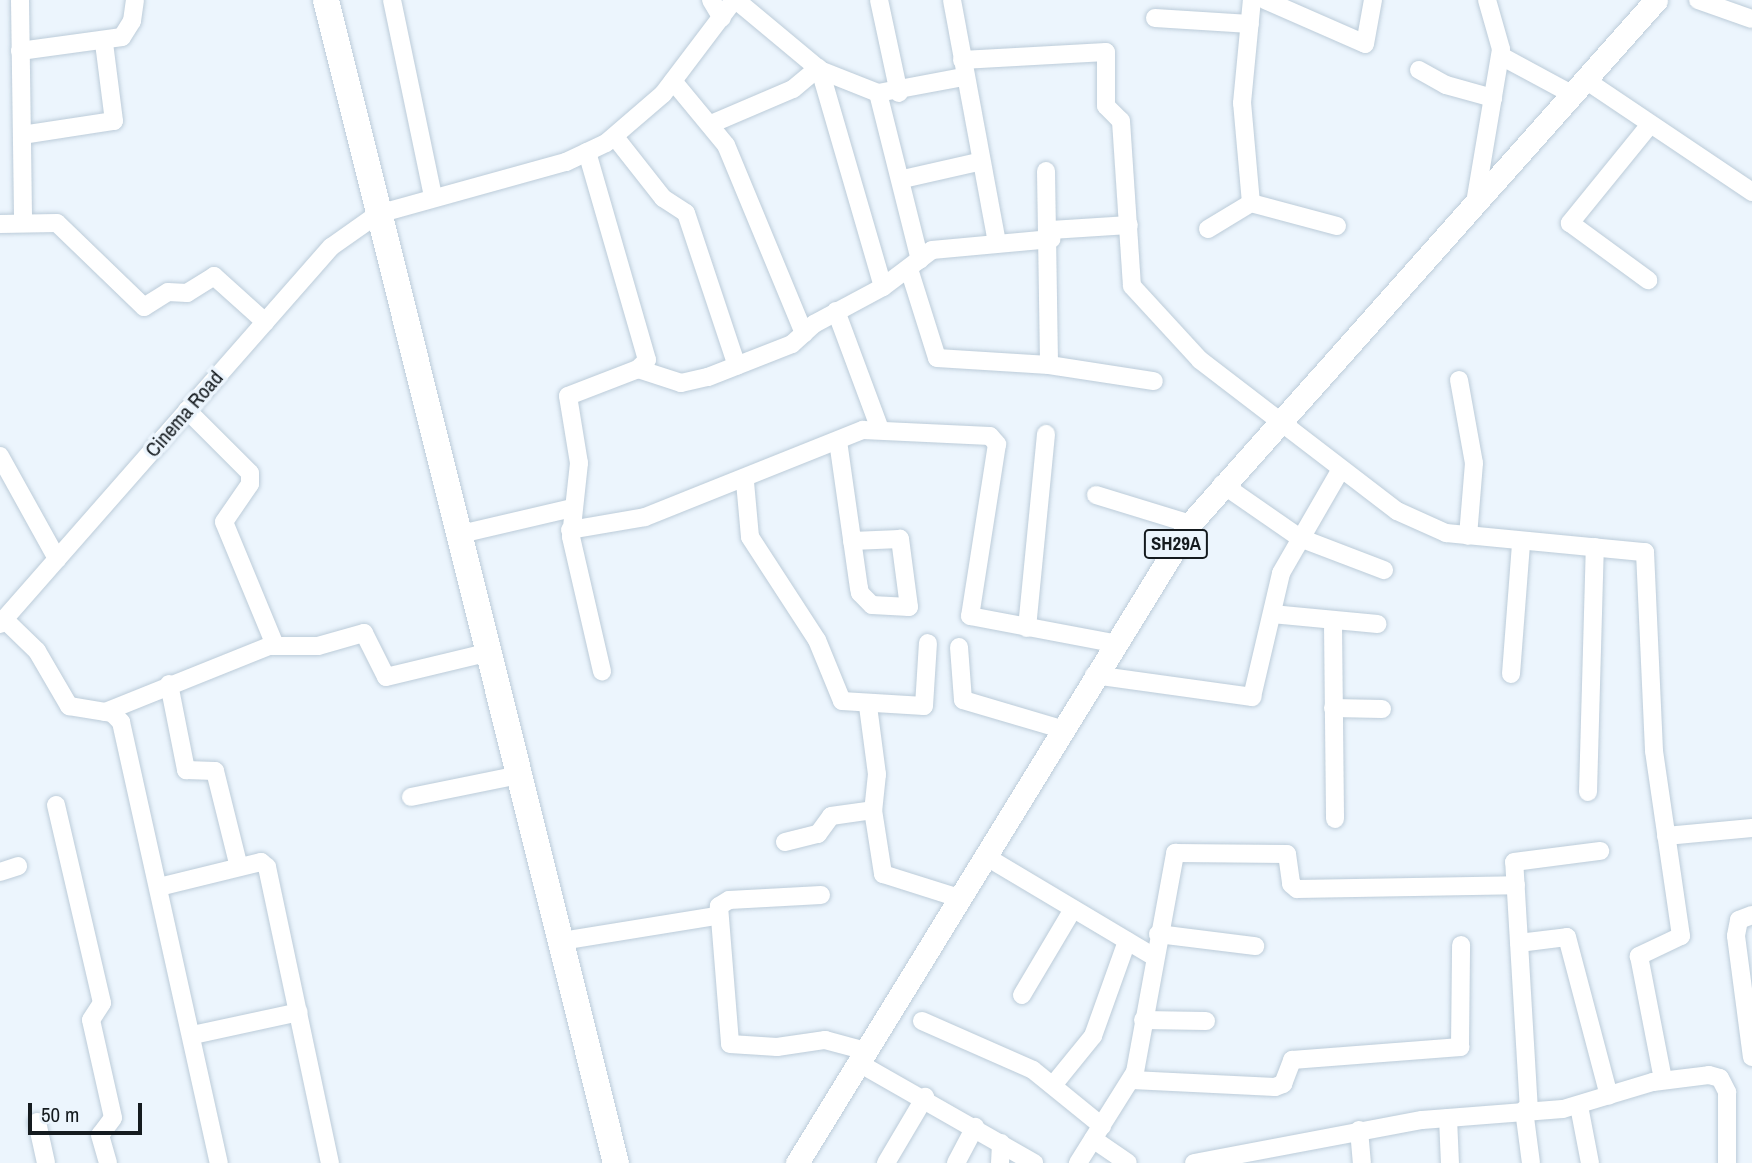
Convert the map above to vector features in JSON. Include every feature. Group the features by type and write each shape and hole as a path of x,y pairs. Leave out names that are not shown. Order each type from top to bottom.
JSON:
{"highway":[{"path":"326,0 616,1163"}],"main road":[{"name":"SH29A","path":"797,1163 1113,643 1190,524 1279,419 1581,89 1656,0"}],"street":[{"path":"20,0 23,223"},
{"path":"20,51 104,43 126,33 135,0"},
{"path":"392,0 433,197"},
{"path":"711,0 722,18"},
{"path":"735,0 819,69 878,93 899,93 962,69 1106,52 1106,106 1121,121 1129,225 1129,277 1151,312 1200,360 1340,469 1414,522 1468,536 1521,543 1637,550 1648,559 1653,736 1681,937 1639,956 1663,1080"},
{"name":"Cinema Road","path":"2,622 331,247 378,214 587,152 615,137 673,81 735,0"},
{"path":"878,0 899,93"},
{"path":"952,0 978,162 997,243"},
{"path":"1251,203 1242,103 1252,0"},
{"path":"1265,0 1365,44 1373,0"},
{"path":"1475,204 1501,56 1487,0"},
{"path":"1698,0 1752,19"},
{"path":"1155,18 1250,24"},
{"path":"22,135 114,121 104,43"},
{"path":"1501,56 1581,89 1752,192"},
{"path":"711,124 793,89 819,69"},
{"path":"819,69 883,287"},
{"path":"1419,70 1446,85 1493,98"},
{"path":"673,81 711,124 733,159 804,334"},
{"path":"878,93 903,179 914,264 937,358 1049,365 1154,381"},
{"path":"1648,127 1570,223 1648,280"},
{"path":"615,137 668,203 686,213 737,366"},
{"path":"587,152 646,354 645,364 638,369 568,394 579,463 570,530 602,671"},
{"path":"903,179 978,162"},
{"path":"1046,171 1051,234 1049,365"},
{"path":"1208,229 1251,203 1336,226"},
{"path":"0,224 57,223 144,307 168,292 187,293 214,276 265,322"},
{"path":"638,369 681,383 737,366 804,334 836,311 883,287 938,249 1129,225"},
{"path":"836,311 880,429"},
{"path":"1459,380 1474,463 1468,536"},
{"path":"187,410 250,473 250,484 225,522 275,645"},
{"path":"570,530 631,521 745,482 838,441 880,429 995,438 970,614 1027,628 1113,643"},
{"path":"1027,628 1046,433"},
{"path":"838,441 852,541 865,601 909,607 900,539 852,541"},
{"path":"0,456 6,486 57,559"},
{"path":"1094,675 1248,698 1256,690 1282,573 1340,469"},
{"path":"745,482 752,541 817,640 840,698 868,706 925,706 928,643"},
{"path":"1222,484 1300,538 1384,570"},
{"path":"1096,495 1190,524"},
{"path":"461,534 572,508"},
{"path":"1511,674 1521,543"},
{"path":"1588,792 1595,547"},
{"path":"1272,614 1332,624 1378,624"},
{"path":"2,622 37,651 65,702 116,715 123,728 219,1163"},
{"path":"1332,624 1335,819"},
{"path":"105,712 169,684 275,645 318,646 364,633 386,677 490,652"},
{"path":"959,647 963,700 1061,729"},
{"path":"169,684 186,770 215,771 239,867"},
{"path":"868,706 877,775 873,810 884,876 959,898"},
{"path":"1333,708 1382,709"},
{"path":"411,797 519,775"},
{"path":"56,805 102,1003 91,1020 113,1118 101,1133 108,1163"},
{"path":"785,842 818,834 831,816 873,810"},
{"path":"1666,836 1752,828"},
{"path":"1531,1163 1516,860 1600,851"},
{"path":"1077,1163 1132,1080 1153,956 1176,852 1287,854 1291,884 1297,889 1516,885"},
{"path":"985,856 1153,956"},
{"path":"159,887 261,862 267,867 330,1163"},
{"path":"0,872 18,866"},
{"path":"821,895 729,900 719,906 717,916 731,1046 825,1040 860,1056 1034,1163"},
{"path":"1022,995 1073,909"},
{"path":"1752,915 1739,920 1736,936 1752,1057"},
{"path":"562,941 717,916"},
{"path":"1158,934 1255,946"},
{"path":"1519,943 1567,937 1609,1096"},
{"path":"1054,1084 1093,1036 1127,941"},
{"path":"1132,1080 1275,1087 1283,1084 1292,1060 1460,1047 1461,944"},
{"path":"192,1035 299,1012"},
{"path":"1143,1020 1206,1021"},
{"path":"922,1021 1006,1056 1054,1084 1128,1163"},
{"path":"1194,1163 1265,1156 1359,1130 1448,1118 1579,1106 1663,1080 1709,1075 1723,1081 1727,1163"},
{"path":"886,1163 925,1097"},
{"path":"1579,1106 1590,1163"},
{"path":"1448,1118 1450,1163"},
{"path":"37,1122 46,1163"},
{"path":"956,1163 975,1127"},
{"path":"1359,1130 1362,1163"},
{"path":"1000,1163 1001,1143"}]}
